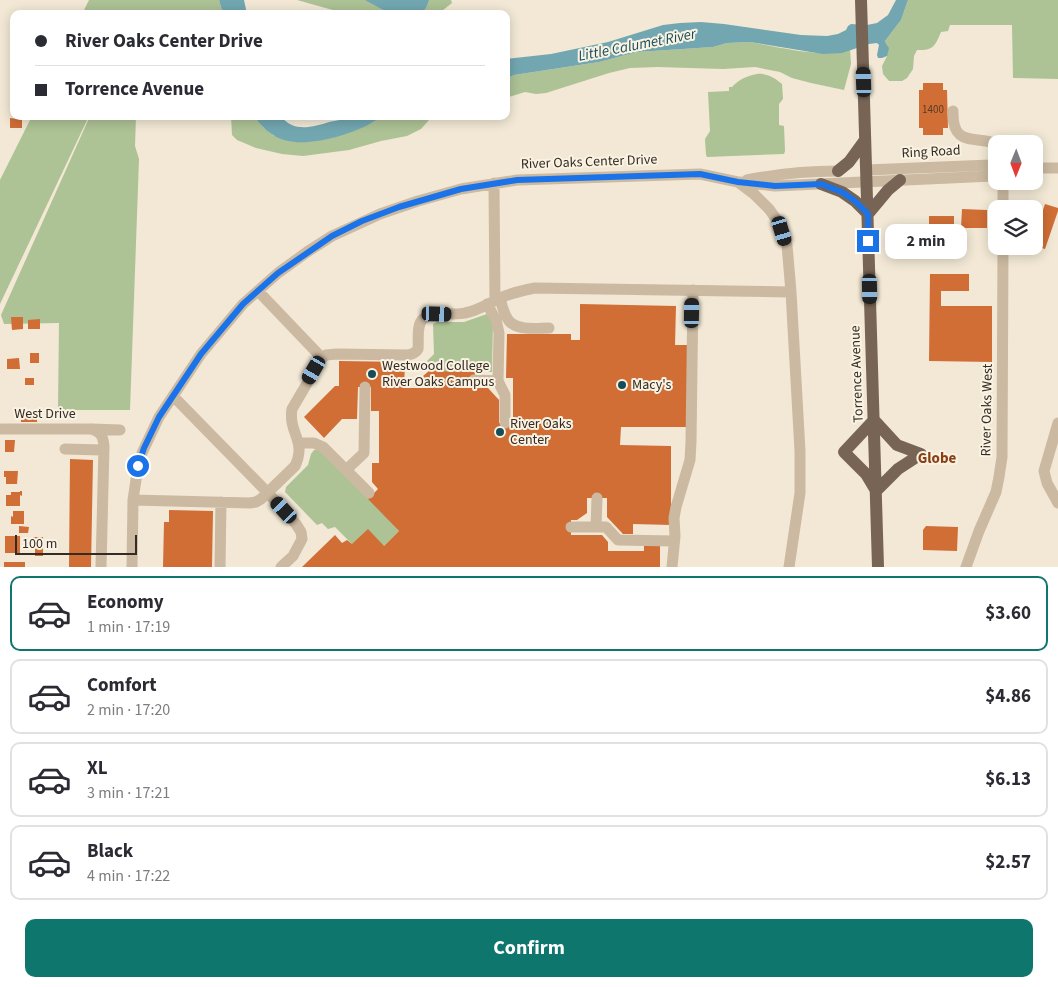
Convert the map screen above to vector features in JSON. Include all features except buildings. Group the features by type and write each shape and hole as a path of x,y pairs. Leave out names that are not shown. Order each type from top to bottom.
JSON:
{"main road":[{"name":"Torrence Avenue","path":"861,0 878,567"},
{"path":"838,171 849,162 865,140"},
{"path":"821,184 842,192 855,201 868,214 888,190 900,180"},
{"path":"874,420 897,445 921,454 898,469 876,491 866,474 844,452 874,420"}],"street":[{"path":"952,111 954,125 960,135 972,140 988,142"},
{"name":"Ring Road","path":"866,176 988,165"},
{"path":"1043,168 1058,168"},
{"path":"738,182 770,175 812,171 838,171"},
{"name":"River Oaks Center Drive","path":"132,567 133,500 136,473 142,453 159,417 201,354 237,311 278,273 307,252 332,236 362,221 399,207 461,189 517,180 703,174 738,182 754,194 769,209 778,222 787,245 792,292 800,427 800,481 789,567"},
{"path":"738,182 775,186 821,184 866,176"},
{"name":"Ring Road","path":"866,176 900,180 988,176"},
{"path":"494,183 494,301 499,333 498,381 505,395 505,423"},
{"name":"River Oaks West","path":"966,567 978,531 996,492 1000,477 1002,457 1003,255"},
{"path":"133,500 256,502 261,499 295,466 300,456 300,443 292,424 292,409 322,358 326,355 337,354 413,354 418,349 420,322 424,318 437,314 455,315 466,313 516,292 535,288 792,292"},
{"path":"672,567 676,507 690,460 693,290"},
{"path":"258,291 322,358"},
{"path":"494,301 514,326 520,328 549,328"},
{"path":"474,380 498,381"},
{"path":"346,470 364,453 365,387"},
{"path":"173,396 296,524 301,532 302,539 293,556 281,567"},
{"path":"1058,423 1044,471 1047,483 1058,503"},
{"name":"West Drive","path":"0,429 120,430"},
{"name":"West Drive","path":"91,429 98,431 102,436 104,450"},
{"path":"300,443 323,446 369,493"},
{"path":"65,449 104,450 101,567"},
{"path":"596,527 597,498"},
{"path":"220,502 220,567"},
{"path":"571,527 606,527 618,540 674,540"}],"green space":[{"path":"89,0 219,0 222,10 84,10"},
{"path":"297,0 451,0 452,3 443,10 333,10"},
{"path":"908,0 1058,0 1058,79 1013,78 1012,25 950,25 948,31 941,32 933,47 927,50 917,50 914,56 913,69 907,78 902,81 889,81 883,74 882,66 887,56 885,41 901,20"},
{"path":"750,42 787,49 827,53 850,49 851,64 844,90 755,67 723,69 657,67 630,68 546,93 525,92 510,97 510,77 514,75 599,62 637,52 713,47 727,43"},
{"path":"757,74 771,76 782,84 783,99 779,104 779,125 784,126 784,154 707,157 705,139 710,131 708,92 729,91 729,87 732,87 740,80"},
{"path":"30,120 87,120 0,304 0,180"},
{"path":"88,120 136,120 135,146 139,159 130,410 58,410 59,323 4,324 1,315"},
{"path":"231,120 257,120 274,136 361,120 429,120 421,129 407,136 349,150 303,156 282,154 256,148 237,140 232,135"},
{"path":"487,314 493,321 492,372 439,371 435,366 433,368 427,361 434,354 433,324 437,322 464,322"},
{"path":"314,450 326,453 399,531 384,546 352,544 335,527 328,529 322,523 317,525 285,492 286,487 308,465"}],"water":[{"path":"219,0 244,0 246,10 222,10"},
{"path":"365,0 429,0 424,10 383,10"},
{"name":"Little Calumet River","path":"896,0 908,0 901,20 885,41 889,48 887,56 882,58 878,58 877,55 879,45 877,43 842,53 823,54 750,42 727,43 713,47 637,52 599,62 510,77 510,59 551,54 608,42 663,25 701,22 801,35 827,36 846,30 851,24 867,25 877,23 888,15"},
{"path":"257,120 285,120 291,125 304,127 340,120 376,120 345,134 320,141 307,142 283,140 262,126"}],"place":[{"name":"Westwood College River Oaks Campus","path":"372,374"},
{"name":"Macy's","path":"622,385"},
{"name":"River Oaks Center","path":"500,432"}],"district":[{"name":"Globe","path":"937,458"}],"route":[{"path":"138,466 144,448 159,417 201,354 243,304 278,273 332,236 362,221 399,207 461,189 517,180 700,174 738,182 775,186 821,184 842,192 855,201 868,214 868,241"}]}
